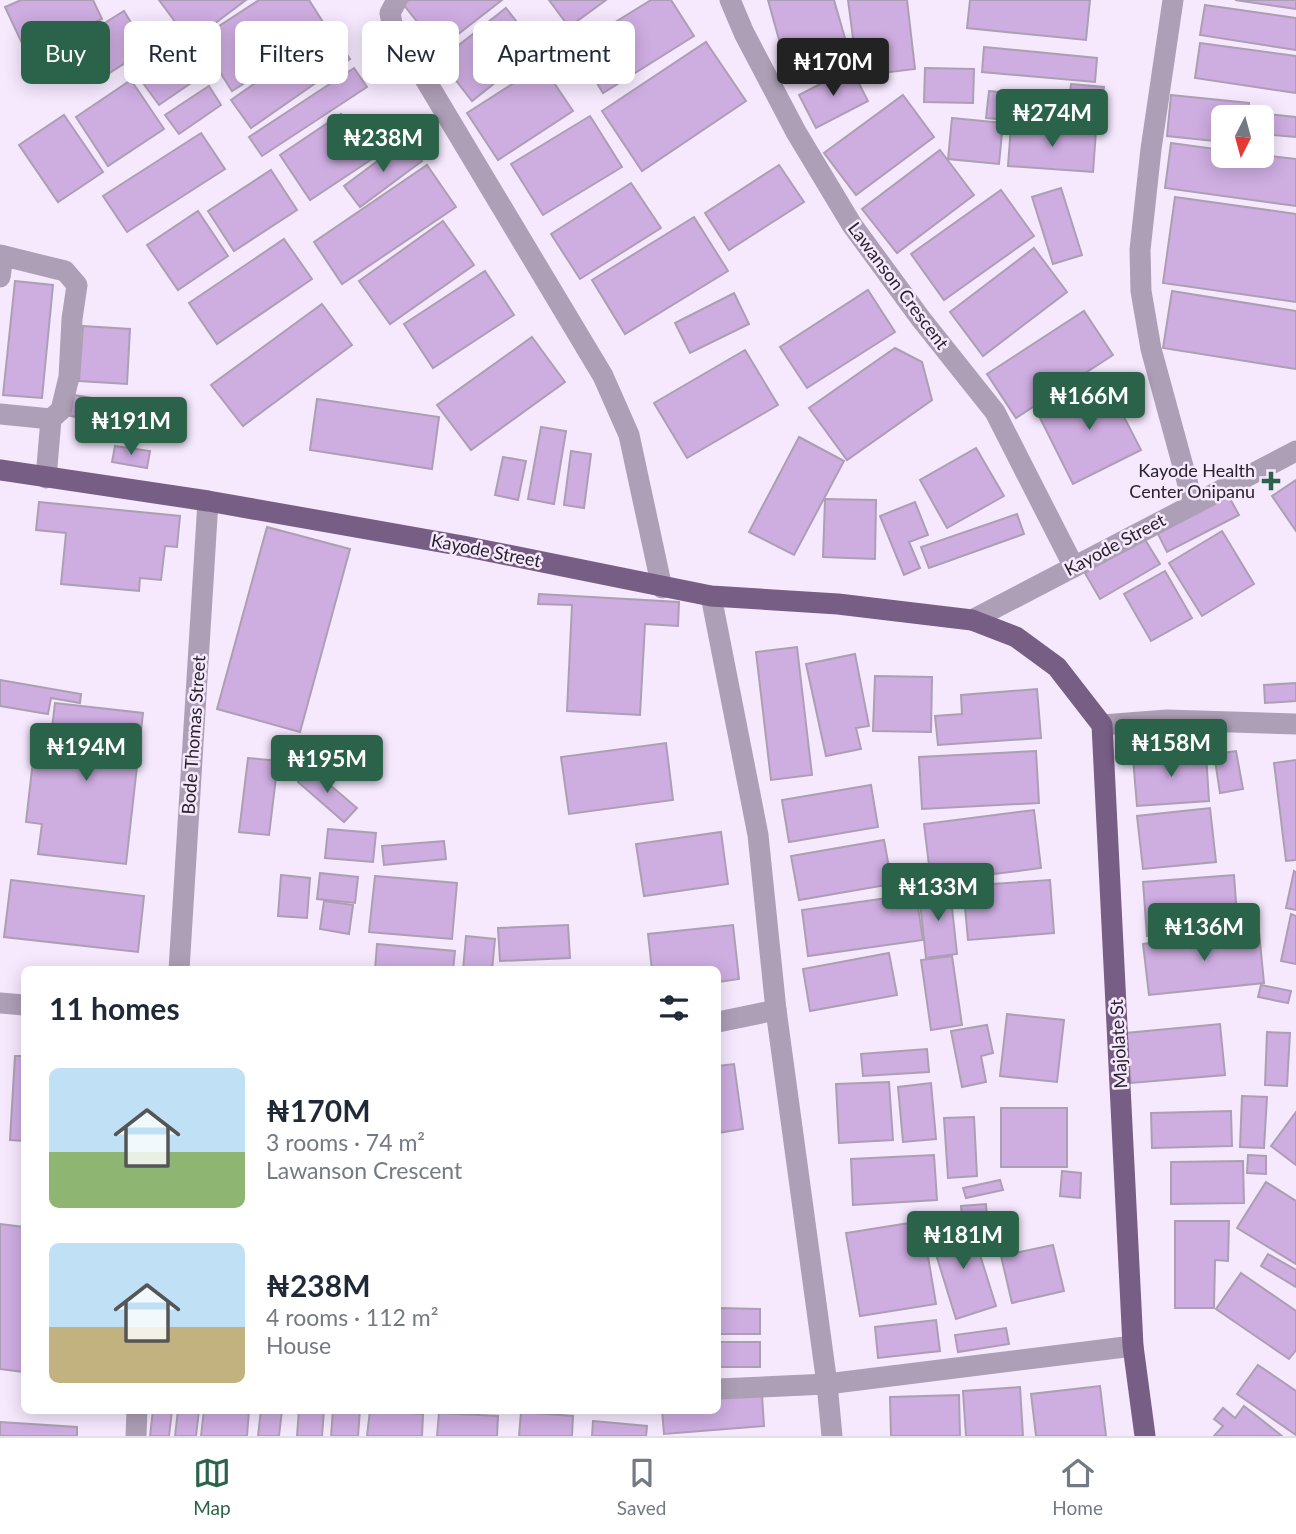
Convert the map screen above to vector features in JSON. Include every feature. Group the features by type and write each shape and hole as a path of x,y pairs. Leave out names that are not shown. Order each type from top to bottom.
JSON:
{"main road":[{"name":"Kayode Street","path":"0,470 208,501 463,546 711,596 838,604 972,620 1016,637 1056,667 1102,725"},
{"name":"Majolate St","path":"1102,725 1133,1346 1145,1436"}],"street":[{"path":"397,0 390,13 392,24 603,376 629,435 662,587"},
{"name":"Lawanson Crescent","path":"730,0 744,33 796,132 845,214 921,319 995,412 1074,567"},
{"path":"1173,0 1148,174 1140,250 1140,291 1151,349 1193,503"},
{"path":"1,263 65,271 77,285 69,377 61,410 51,419 46,478"},
{"path":"0,414 51,419"},
{"name":"Kayode Street","path":"972,620 1296,451"},
{"name":"Bode Thomas Street","path":"179,966 208,501"},
{"path":"711,596 758,835 776,1010 832,1436"},
{"path":"1102,725 1167,720 1296,724"},
{"path":"0,1003 21,1005"},
{"path":"721,1021 776,1010"},
{"path":"721,1389 827,1384 1133,1346"},
{"path":"136,1436 137,1414"}],"building":[{"path":"21,0 93,0 102,19 21,21 21,41 5,7"},
{"path":"159,0 246,0 218,21 174,21"},
{"path":"259,0 309,0 322,21 235,21 235,84 243,84 232,91 221,74 221,25"},
{"path":"409,0 502,0 459,33 459,21 417,21 403,4"},
{"path":"549,0 606,0 577,21 565,21"},
{"path":"651,0 671,0 694,36 635,73 635,21 617,21"},
{"path":"768,0 834,0 853,66 791,83"},
{"path":"848,0 907,0 915,69 858,76"},
{"path":"970,0 1090,0 1086,40 967,28"},
{"path":"1235,0 1296,0 1296,9"},
{"path":"1205,5 1296,18 1296,50 1200,35"},
{"path":"506,8 516,21 490,21"},
{"path":"124,11 130,21 124,21 124,64 110,73 110,21"},
{"path":"473,34 473,84 494,84 472,101 459,84 459,45"},
{"path":"706,42 746,101 642,171 602,111"},
{"path":"1200,43 1296,56 1296,93 1195,78"},
{"path":"984,47 1097,58 1095,82 982,72"},
{"path":"354,68 362,84 367,87 262,156 249,137 330,84 348,84 348,72"},
{"path":"851,68 868,101 816,128 799,95"},
{"path":"925,68 974,69 973,103 924,102"},
{"path":"125,84 134,84 164,129 108,166 76,117"},
{"path":"144,84 190,84 159,105"},
{"path":"254,84 314,84 251,128 231,100"},
{"path":"512,84 555,84 573,111 498,160 467,113"},
{"path":"598,84 617,84 603,93"},
{"path":"1071,84 1104,87 1100,125 1067,121"},
{"path":"209,86 221,105 179,134 165,115"},
{"path":"989,91 1066,98 1064,125 986,118"},
{"path":"903,95 934,137 856,195 824,153"},
{"path":"1171,95 1249,103 1211,105 1211,141 1167,136"},
{"path":"341,114 372,159 310,200 280,155"},
{"path":"64,115 103,172 58,202 19,145"},
{"path":"1274,115 1296,117 1296,137 1274,135"},
{"path":"590,116 622,167 543,215 511,164"},
{"path":"952,118 1003,123 999,164 948,159"},
{"path":"1011,126 1096,131 1093,172 1008,166"},
{"path":"201,133 225,169 127,232 103,196"},
{"path":"406,140 422,161 360,207 344,186"},
{"path":"1171,143 1211,148 1211,168 1274,168 1274,156 1296,159 1296,206 1165,188"},
{"path":"940,150 974,195 897,253 862,209"},
{"path":"427,165 456,207 342,284 314,242"},
{"path":"779,165 804,202 729,250 705,213"},
{"path":"271,170 297,210 234,251 208,211"},
{"path":"631,183 661,228 580,279 551,234"},
{"path":"1061,188 1082,255 1053,264 1032,197"},
{"path":"1001,190 1034,236 944,300 911,254"},
{"path":"1175,197 1296,214 1296,302 1163,283"},
{"path":"198,211 228,256 178,290 147,245"},
{"path":"694,217 728,271 625,334 592,280"},
{"path":"443,221 474,265 390,324 359,281"},
{"path":"284,239 312,279 217,344 189,303"},
{"path":"1034,248 1067,292 983,356 950,312"},
{"path":"485,271 514,315 433,368 404,324"},
{"path":"15,281 53,285 42,398 3,395"},
{"path":"868,290 895,332 807,388 780,347"},
{"path":"1172,291 1296,311 1296,369 1163,348"},
{"path":"734,293 749,324 690,353 675,323"},
{"path":"322,304 352,345 243,426 211,385"},
{"path":"1084,311 1113,355 1016,418 987,374"},
{"path":"83,326 130,329 127,384 79,381"},
{"path":"532,337 565,382 471,450 437,405"},
{"path":"895,348 922,362 932,400 847,460 809,408"},
{"path":"745,350 778,405 687,458 654,403"},
{"path":"1105,380 1141,450 1073,484 1038,414"},
{"path":"74,395 93,398 90,419 70,416"},
{"path":"317,399 439,417 432,469 310,450"},
{"path":"541,427 566,431 554,504 528,499"},
{"path":"799,437 844,461 794,555 749,532"},
{"path":"115,446 150,451 147,468 112,462"},
{"path":"976,448 1004,496 947,528 920,480"},
{"path":"571,451 591,454 584,508 564,505"},
{"path":"503,457 526,461 518,500 495,495"},
{"path":"1296,480 1296,531 1272,496"},
{"path":"1228,495 1239,515 1167,552 1157,532"},
{"path":"825,499 876,500 875,559 823,557"},
{"path":"39,502 180,516 177,547 165,546 161,580 140,578 139,591 61,584 66,533 36,530"},
{"path":"915,502 928,535 909,542 920,568 904,575 880,516"},
{"path":"1017,514 1024,534 929,568 921,547"},
{"path":"267,527 350,549 300,732 217,709"},
{"path":"1222,531 1254,584 1202,616 1169,563"},
{"path":"1144,538 1160,564 1100,599 1085,573"},
{"path":"1165,571 1192,618 1151,641 1124,594"},
{"path":"539,594 679,602 678,626 645,624 640,715 567,711 572,605 538,604"},
{"path":"797,647 812,775 771,780 756,652"},
{"path":"855,654 869,726 856,728 861,749 826,756 806,664"},
{"path":"875,676 932,677 931,732 873,731"},
{"path":"0,680 81,694 80,703 51,698 48,714 0,706"},
{"path":"1296,683 1296,701 1265,703 1264,685"},
{"path":"1037,689 1041,738 938,745 935,716 962,714 961,695"},
{"path":"55,703 143,713 126,864 38,854 42,824 26,822 35,743 50,745"},
{"path":"666,743 673,800 569,814 561,757"},
{"path":"1036,751 1039,803 922,809 919,757"},
{"path":"1236,751 1243,789 1220,793 1214,754"},
{"path":"1206,753 1209,801 1137,806 1133,758"},
{"path":"248,758 278,761 269,835 239,832"},
{"path":"1296,760 1296,860 1286,861 1274,763"},
{"path":"310,768 357,808 344,822 298,782"},
{"path":"871,785 878,827 789,842 782,800"},
{"path":"1210,808 1216,862 1143,869 1137,816"},
{"path":"1034,810 1041,868 931,882 924,824"},
{"path":"328,829 376,833 373,862 325,858"},
{"path":"721,832 728,884 644,896 636,844"},
{"path":"884,840 892,884 799,900 791,856"},
{"path":"444,841 446,859 384,865 382,846"},
{"path":"1294,871 1296,872 1296,910 1286,908"},
{"path":"320,873 358,877 355,903 317,899"},
{"path":"281,875 310,878 307,918 278,916"},
{"path":"1234,875 1238,930 1147,936 1143,882"},
{"path":"375,876 457,883 452,939 369,932"},
{"path":"11,880 144,896 138,952 4,937"},
{"path":"1050,880 1054,933 968,940 963,886"},
{"path":"950,889 957,954 926,958 919,893"},
{"path":"916,894 923,940 808,956 802,910"},
{"path":"324,901 353,905 349,934 320,929"},
{"path":"1291,914 1296,916 1296,964 1281,961"},
{"path":"568,925 570,958 500,961 498,928"},
{"path":"733,925 739,979 721,982 721,966 652,966 648,934"},
{"path":"1259,932 1264,983 1149,995 1143,944"},
{"path":"466,936 495,939 492,966 463,966"},
{"path":"377,944 455,951 453,966 375,966"},
{"path":"889,953 897,995 810,1011 803,969"},
{"path":"952,956 962,1025 931,1030 921,960"},
{"path":"1261,985 1291,991 1288,1003 1258,997"},
{"path":"1007,1014 1064,1020 1057,1082 1000,1076"},
{"path":"1220,1024 1225,1075 1131,1083 1126,1033"},
{"path":"987,1025 993,1053 981,1056 986,1082 962,1087 951,1031"},
{"path":"1267,1032 1290,1033 1287,1086 1265,1085"},
{"path":"927,1049 929,1072 863,1076 861,1054"},
{"path":"15,1056 21,1056 21,1141 10,1140"},
{"path":"734,1064 743,1129 721,1133 721,1066"},
{"path":"889,1082 893,1140 839,1143 836,1084"},
{"path":"931,1083 936,1139 903,1142 898,1087"},
{"path":"1242,1096 1267,1097 1264,1148 1240,1147"},
{"path":"1001,1108 1067,1108 1067,1167 1001,1167"},
{"path":"1231,1111 1232,1146 1152,1148 1151,1113"},
{"path":"1296,1112 1296,1165 1271,1146"},
{"path":"974,1117 977,1176 948,1178 944,1118"},
{"path":"934,1155 937,1200 853,1205 851,1159"},
{"path":"1248,1155 1266,1156 1266,1174 1247,1173"},
{"path":"1243,1161 1244,1203 1171,1204 1171,1162"},
{"path":"1062,1171 1081,1173 1080,1198 1060,1196"},
{"path":"1000,1180 1003,1190 966,1198 963,1188"},
{"path":"1266,1182 1296,1201 1296,1264 1237,1228"},
{"path":"986,1204 987,1217 962,1219 961,1206"},
{"path":"922,1221 936,1304 860,1316 846,1233"},
{"path":"1175,1221 1229,1221 1228,1261 1215,1260 1214,1308 1175,1308"},
{"path":"970,1223 996,1306 956,1319 930,1235"},
{"path":"0,1224 21,1227 21,1372 0,1369"},
{"path":"1053,1245 1064,1291 1012,1303 1001,1256"},
{"path":"1268,1254 1296,1270 1296,1287 1261,1266"},
{"path":"1241,1273 1296,1311 1296,1350 1289,1359 1216,1309"},
{"path":"721,1308 760,1309 760,1334 721,1334"},
{"path":"936,1320 940,1351 878,1358 875,1327"},
{"path":"1006,1328 1009,1344 958,1352 955,1335"},
{"path":"721,1342 760,1342 760,1367 721,1367"},
{"path":"1258,1365 1296,1391 1296,1435 1237,1394"},
{"path":"1100,1386 1106,1436 1036,1436 1031,1394"},
{"path":"1020,1387 1023,1436 966,1436 963,1391"},
{"path":"762,1395 764,1426 664,1434 662,1414 721,1414 721,1398"},
{"path":"959,1395 960,1436 891,1436 890,1397"},
{"path":"1244,1406 1282,1436 1214,1436 1223,1426 1214,1419 1223,1408 1235,1418"},
{"path":"153,1414 172,1414 169,1436 150,1436"},
{"path":"178,1414 199,1414 196,1436 175,1436"},
{"path":"204,1414 249,1414 247,1436 201,1436"},
{"path":"261,1414 282,1414 279,1436 258,1436"},
{"path":"299,1414 324,1414 322,1436 297,1436"},
{"path":"333,1414 360,1414 358,1436 331,1436"},
{"path":"370,1414 423,1414 422,1436 367,1436"},
{"path":"439,1414 498,1416 497,1436 437,1436"},
{"path":"521,1414 573,1416 572,1436 519,1436"},
{"path":"593,1421 647,1426 646,1436 592,1436"},
{"path":"0,1422 77,1427 77,1436 0,1436"}],"place":[{"name":"Kayode Health Center Onipanu","path":"1271,481"}]}
